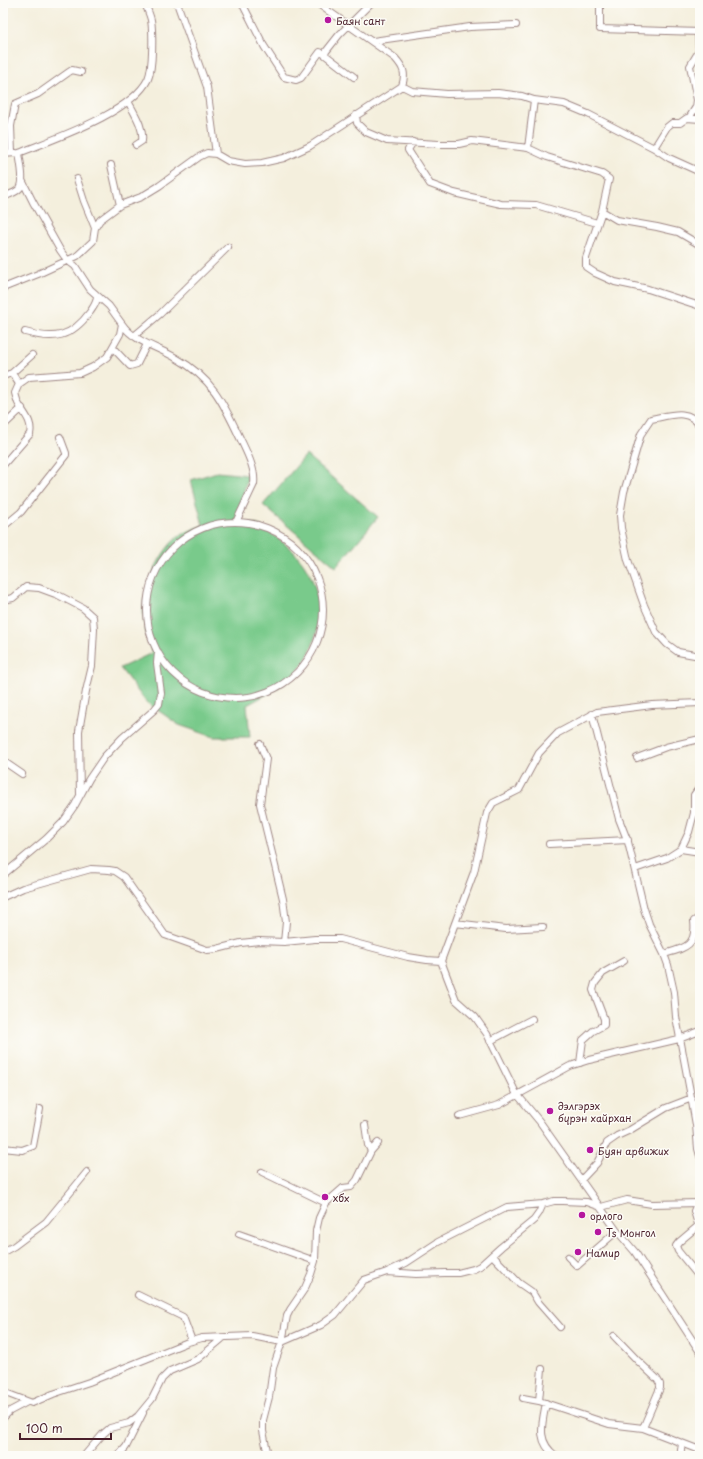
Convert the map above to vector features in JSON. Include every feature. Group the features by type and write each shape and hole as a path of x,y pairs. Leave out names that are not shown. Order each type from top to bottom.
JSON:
{"street":[{"path":"3,154 19,153 68,134 114,110 128,101 139,91 148,78 150,70 152,36 151,20 145,3"},
{"path":"177,3 207,88 216,154"},
{"path":"242,3 264,46 284,77 287,79 296,80 301,78 320,52 354,77"},
{"path":"3,288 77,256 93,241 95,228 100,220 120,205 141,197 159,186 199,157 207,154 216,154 228,162 244,164 262,163 284,158 304,150 402,86 404,80 402,66 396,58 317,3"},
{"path":"324,54 348,26 371,3"},
{"path":"600,3 600,29 699,31 699,51 690,66 697,100 696,107 689,118 680,123 672,123 667,127 654,148"},
{"path":"373,42 470,27 516,25"},
{"path":"12,153 11,126 14,104 38,94 72,70 81,72"},
{"path":"402,86 412,91 447,94 498,93 564,104 588,114 654,148 670,158 700,172"},
{"path":"528,148 534,100"},
{"path":"128,101 143,135 142,141 136,145"},
{"path":"356,115 357,123 366,132 387,141 452,144 472,141 528,148 547,157 602,174 610,179 602,211 586,258 586,267 615,282 648,289 700,306"},
{"path":"689,118 700,119"},
{"path":"413,142 408,150 430,184 454,194 501,204 536,205 598,223"},
{"path":"19,153 22,180 33,202 67,260 75,266 90,289 109,306 128,333 175,357 194,369 209,384 222,401 245,449 255,478 254,484 237,520"},
{"path":"111,165 120,205"},
{"path":"77,179 95,228"},
{"path":"3,197 19,189 22,180"},
{"path":"602,211 617,220 678,232 700,245"},
{"path":"134,336 164,310 228,247"},
{"path":"25,332 54,336 68,333 84,319 97,301 97,296"},
{"path":"3,465 30,434 31,429 26,413 19,404 15,394 19,384 29,377 80,373 93,367 107,357 120,334 122,324"},
{"path":"113,348 130,366 134,366 137,364 147,344"},
{"path":"3,376 12,373 32,354"},
{"path":"12,373 19,384"},
{"path":"3,426 22,408"},
{"path":"700,426 696,420 690,416 674,414 651,419 641,434 624,492 620,515 621,528 628,560 644,605 656,632 667,644 678,652 700,656"},
{"path":"3,527 21,512 66,456 60,437"},
{"path":"237,520 271,529 286,538 299,549 314,570 319,583 323,612 318,636 307,662 295,675 285,684 251,696 232,698 212,696 194,689 180,680 165,664 155,647 148,626 148,610 149,594 156,573 164,558 173,548 184,539 200,530 237,520"},
{"path":"3,600 13,598 26,587 36,588 58,595 83,608 92,618 94,629 92,666 86,691 80,731 80,794"},
{"path":"3,875 63,822 100,763 113,747 159,704 161,693 157,668 158,652"},
{"path":"700,703 633,706 596,712 558,733 539,753 519,790 493,803 487,813 474,872 441,961 456,1000 475,1017 490,1041 518,1095 540,1122 618,1231 635,1252 700,1352"},
{"path":"592,714 619,818 628,840 644,909 649,924 664,954 674,992 679,1039 692,1098 700,1156"},
{"path":"637,758 666,747 700,739"},
{"path":"260,744 266,759 260,804 284,898 286,922 284,942"},
{"path":"3,761 22,774"},
{"path":"635,869 667,858 681,849 689,832 694,813 694,795 700,787"},
{"path":"549,844 628,840"},
{"path":"681,849 700,852"},
{"path":"3,897 23,888 91,869 109,870 115,871 124,877 165,935 207,950 256,941 284,942 315,939 340,939 408,957 441,961"},
{"path":"664,954 682,949 691,941 695,931 694,921 700,917"},
{"path":"455,923 506,929 543,927"},
{"path":"580,1063 583,1040 593,1031 604,1025 604,1019 593,990 595,982 603,973 624,961"},
{"path":"490,1041 532,1018"},
{"path":"459,1116 500,1105 570,1066 679,1039 700,1031"},
{"path":"581,1180 596,1163 607,1143 666,1108 692,1098"},
{"path":"3,1148 22,1150 33,1146 40,1109"},
{"path":"365,1125 368,1145 371,1151"},
{"path":"268,1456 263,1431 263,1420 269,1397 273,1368 282,1342 287,1316 305,1288 315,1261 316,1230 319,1218 326,1203 343,1188 351,1187 357,1180 371,1151 378,1143"},
{"path":"3,1252 14,1246 46,1222 87,1172"},
{"path":"262,1172 326,1203"},
{"path":"3,1392 32,1404 53,1394 89,1382 202,1338 252,1336 282,1342 321,1325 336,1315 364,1280 387,1272 406,1263 438,1242 507,1207 543,1204 554,1201 592,1203 601,1207 627,1200 652,1204 698,1204 694,1211 698,1226 676,1246 678,1251 700,1278"},
{"path":"387,1272 416,1274 468,1271 480,1266 534,1220 543,1204"},
{"path":"568,1257 577,1266 618,1231"},
{"path":"239,1234 315,1261"},
{"path":"492,1255 514,1279 532,1292 538,1302 560,1327"},
{"path":"138,1295 165,1309 181,1315 192,1341"},
{"path":"614,1336 655,1376 660,1384 660,1388 643,1428"},
{"path":"84,1456 110,1428 129,1423 138,1416 152,1399 162,1378 170,1370 198,1359 223,1338"},
{"path":"539,1401 542,1369"},
{"path":"523,1398 539,1401 609,1424 643,1428 700,1450"},
{"path":"3,1418 10,1411 27,1402"},
{"path":"118,1456 126,1447 148,1404"},
{"path":"546,1404 541,1429 546,1447 556,1456"},
{"path":"680,1456 682,1444"}],"green space":[{"path":"306,455 378,517 336,567 263,505"},
{"path":"217,472 248,475 236,522 255,524 263,527 294,552 304,564 311,578 316,592 318,606 316,636 303,664 298,671 285,683 247,705 250,737 214,737 179,725 146,702 120,668 152,653 146,632 143,611 146,592 154,569 160,558 174,541 181,535 203,525 191,480"}],"place":[{"name":"Баян сант","path":"328,20"},
{"name":"дэлгэрэх бүрэн хайрхан","path":"550,1111"},
{"name":"Буян арвижих","path":"590,1150"},
{"name":"хбх","path":"325,1197"},
{"name":"орлого","path":"582,1215"},
{"name":"Ts Монгол","path":"598,1232"},
{"name":"Намир","path":"578,1252"}]}
